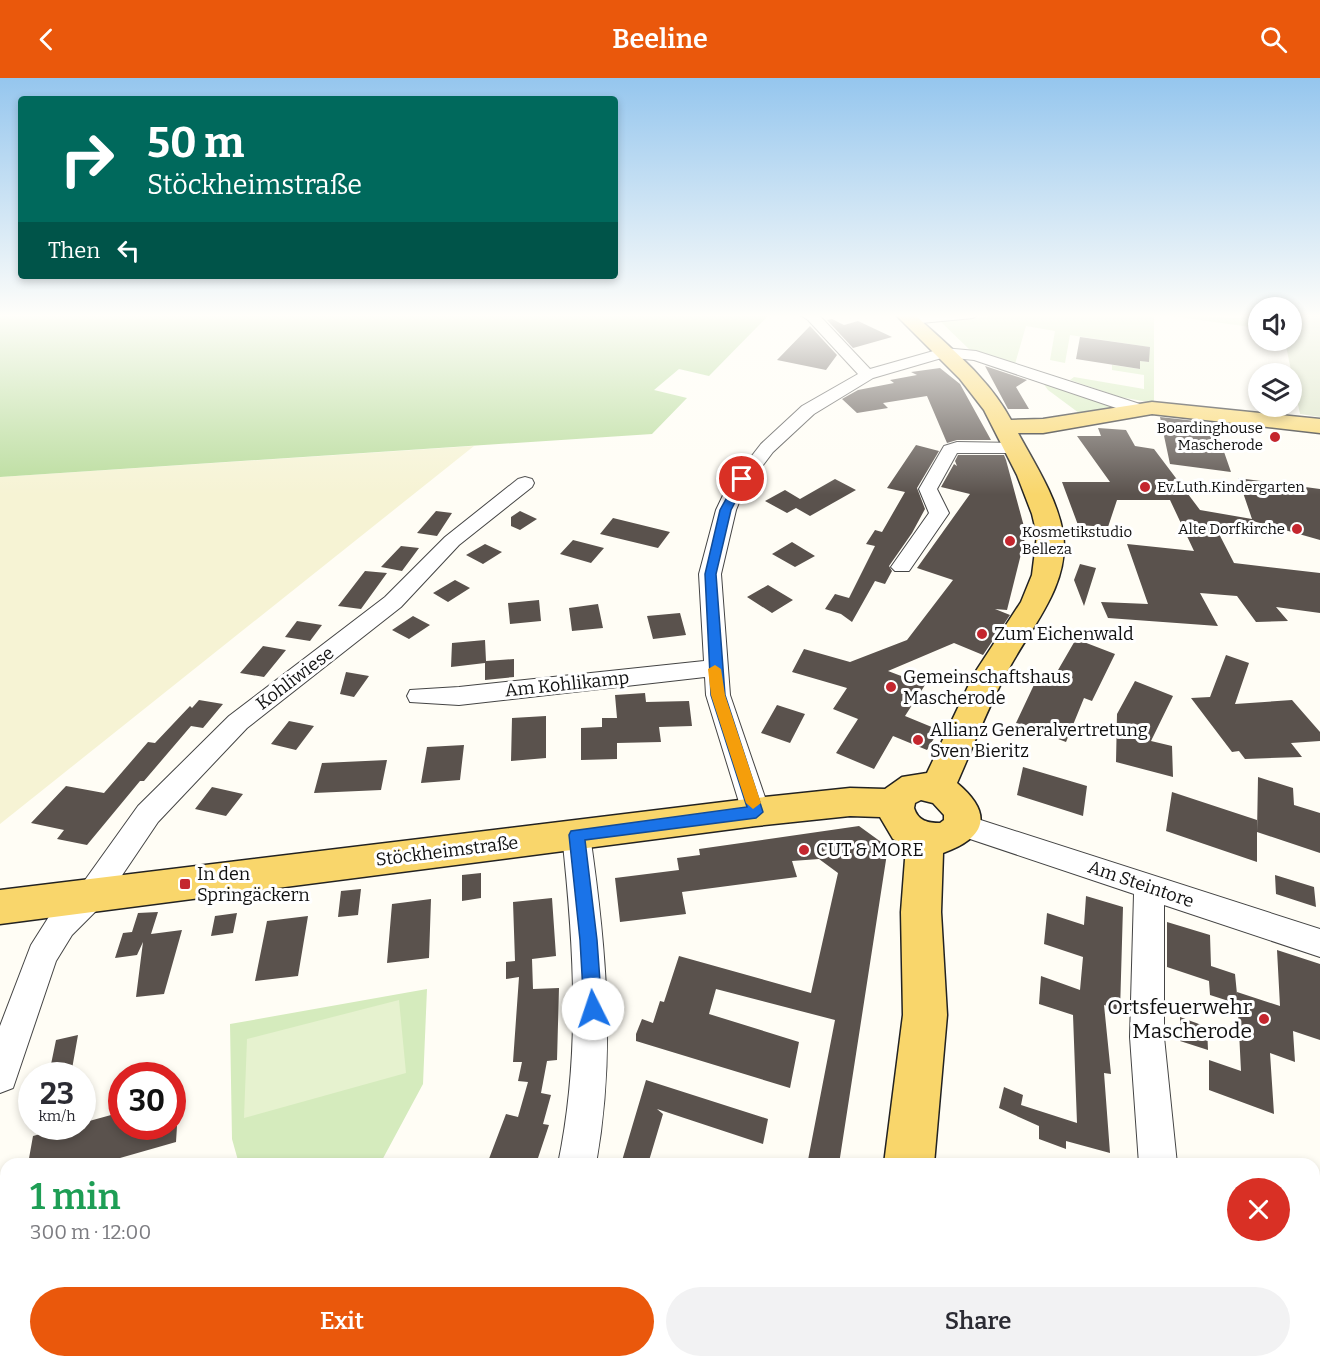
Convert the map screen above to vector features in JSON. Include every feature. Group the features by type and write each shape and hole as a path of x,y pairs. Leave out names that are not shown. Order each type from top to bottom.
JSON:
{"main road":[{"path":"937,789 981,691 1035,602 1046,575 1050,552 1049,528 1041,504 1010,437 988,400 964,374"},
{"path":"1010,437 1055,424 1137,410 1168,409 1318,426"},
{"path":"915,787 937,789 959,804 964,818 962,825 952,836 944,839 925,838 905,827 895,811 895,803 899,795 915,787"},
{"name":"Stöckheimstraße","path":"0,907 756,812 850,802 895,803"},
{"path":"910,1158 925,1015 921,912 925,838"}],"street":[{"path":"1030,374 1137,410"},
{"path":"756,812 718,695 715,668 710,574 726,510 735,489 749,469 789,426 831,395 867,375"},
{"path":"902,567 939,513 928,489 950,450 1010,437"},
{"name":"Kohliwiese","path":"91,896 148,814 208,749 267,698 393,602 452,541 525,483"},
{"name":"Am Kohlikamp","path":"419,696 459,696 715,668"},
{"name":"Am Steintore","path":"962,825 1320,943"},
{"path":"576,835 589,940 593,1009 590,1095 578,1158"},
{"path":"1149,887 1147,1037 1157,1158"},
{"path":"0,1075 42,955 61,925 91,896"}],"shaded area":[{"path":"474,446 0,824 0,477"}],"green space":[{"path":"0,374 673,374 654,390 687,398 652,434 0,477"},
{"path":"1139,374 1154,374 1154,403 1120,397 1070,380 1074,377 1144,389 1144,375"},
{"path":"1302,374 1320,374 1320,417 1302,414"},
{"path":"1040,379 1120,407 1079,413 1048,390"},
{"path":"427,989 423,1084 383,1158 237,1158 232,1139 230,1024"},
{"path":"399,1000 406,1073 244,1118 247,1039"}],"building":[{"path":"948,374 960,384 991,440 957,440 947,443 927,396 883,403 888,408 857,413 842,399 858,390 894,383 890,380 917,375"},
{"path":"989,374 1010,374 1027,380 1016,387 1029,409 1008,409"},
{"path":"1160,417 1214,423 1231,472 1170,464"},
{"path":"1098,428 1126,430 1135,446 1154,449 1200,510 1252,519 1238,478 1320,489 1320,540 1253,521 1255,536 1216,528 1234,563 1320,573 1320,613 1276,607 1288,621 1256,622 1237,596 1200,593 1218,626 1108,618 1101,602 1148,604 1127,544 1194,551 1170,500 1117,500 1108,527 1078,525 1062,482 1110,482 1077,436 1101,436"},
{"path":"916,445 939,451 917,488 925,509 912,533 889,566 892,571 885,584 875,581 852,622 841,614 825,609 835,594 849,598 875,546 866,544 875,530 882,532 905,492 887,488"},
{"path":"958,455 1004,455 1006,460 1026,534 1007,610 995,609 1010,615 983,655 954,643 888,671 925,685 905,716 939,730 927,750 893,736 874,769 836,753 858,719 833,709 847,688 792,672 804,649 850,662 907,640 953,580 917,568 970,494 941,487 954,464 957,466 955,461"},
{"path":"835,479 856,490 810,516 796,508 787,513 765,501 785,490 800,499"},
{"path":"436,511 452,513 437,536 417,533"},
{"path":"520,511 537,519 520,530 511,526 511,517"},
{"path":"613,518 670,532 658,548 600,534"},
{"path":"573,540 604,548 591,563 560,554"},
{"path":"792,542 815,556 795,567 772,554"},
{"path":"485,544 502,552 483,564 466,555"},
{"path":"401,546 419,548 402,571 381,567"},
{"path":"1080,564 1096,568 1084,606 1074,580"},
{"path":"365,571 387,573 361,609 338,606"},
{"path":"455,580 470,588 448,602 433,593"},
{"path":"768,585 793,600 772,613 747,597"},
{"path":"539,600 541,621 510,624 508,603"},
{"path":"598,604 603,628 572,631 569,608"},
{"path":"680,613 686,635 653,639 647,616"},
{"path":"413,616 430,625 409,639 392,630"},
{"path":"297,621 322,625 310,641 285,637"},
{"path":"1076,639 1115,654 1092,701 1084,698 1066,742 1016,723 1040,672 1054,677"},
{"path":"485,640 486,661 514,659 514,677 485,680 485,663 451,667 452,643"},
{"path":"263,646 286,650 264,677 240,673"},
{"path":"1226,655 1249,663 1235,704 1292,700 1320,732 1320,741 1291,743 1302,757 1245,759 1239,751 1232,752 1191,698 1210,697"},
{"path":"346,672 369,676 354,697 340,694"},
{"path":"1135,681 1173,696 1151,741 1172,746 1173,777 1116,762 1117,714"},
{"path":"645,693 646,702 689,701 692,726 659,727 661,742 617,743 617,759 581,760 581,728 602,727 602,718 617,718 615,695"},
{"path":"199,700 223,704 203,728 191,726 144,781 140,781 87,845 57,839 64,830 31,823 66,786 104,793 148,742 155,743 190,706 192,708"},
{"path":"777,705 805,714 790,743 761,733"},
{"path":"546,716 546,758 511,761 512,718"},
{"path":"289,721 314,726 296,750 271,744"},
{"path":"464,745 460,780 421,783 427,747"},
{"path":"387,760 381,790 314,793 322,763"},
{"path":"1023,767 1087,786 1083,816 1017,795"},
{"path":"1258,777 1293,788 1294,805 1320,813 1320,853 1257,832"},
{"path":"212,787 243,794 226,816 195,809"},
{"path":"1172,792 1257,820 1257,862 1166,831"},
{"path":"859,826 888,847 840,1158 808,1158 835,1020 716,989 709,1014 799,1042 790,1088 636,1041 636,1034 642,1019 653,1023 660,1001 664,1002 679,956 811,993 838,873 819,859 792,861 797,877 682,892 686,914 620,922 615,878 679,870 677,858 700,855 699,849"},
{"path":"481,873 481,898 462,901 462,875"},
{"path":"1275,875 1314,887 1316,907 1276,894"},
{"path":"361,889 358,915 338,917 341,891"},
{"path":"1086,896 1123,907 1120,1011 1104,1005 1111,1074 1104,1073 1110,1153 1066,1141 1066,1149 1039,1139 1039,1126 999,1108 1004,1087 1023,1095 1021,1105 1077,1123 1073,1015 1039,1004 1041,976 1080,990 1083,957 1044,944 1047,913 1084,925"},
{"path":"552,898 556,956 532,959 533,989 559,988 557,1060 547,1061 541,1093 551,1095 543,1124 549,1125 538,1158 489,1158 506,1114 518,1117 528,1082 518,1081 522,1062 513,1062 519,977 506,979 506,962 515,961 513,902"},
{"path":"431,899 429,958 387,963 392,904"},
{"path":"158,912 151,934 182,930 164,994 136,997 143,942 137,955 115,958 123,933 132,932 138,913"},
{"path":"237,913 233,933 211,936 215,916"},
{"path":"308,916 298,976 255,981 267,921"},
{"path":"1167,922 1210,935 1211,966 1235,974 1238,1004 1210,995 1209,981 1167,967"},
{"path":"1277,950 1320,964 1320,1040 1293,1031 1295,1062 1270,1053 1274,1114 1209,1090 1209,1060 1241,1071 1237,992 1280,1006"},
{"path":"1180,1017 1207,1027 1208,1050 1180,1041"},
{"path":"78,1035 73,1062 51,1062 56,1040"},
{"path":"646,1080 768,1119 763,1144 657,1109 663,1114 650,1158 623,1158"},
{"path":"108,1116 108,1140 176,1140 176,1142 120,1158 29,1158 32,1140 96,1140 96,1119"}],"slow traffic":[{"path":"715,669 718,695 753,803"}],"place":[{"name":"Boardinghouse Mascherode","path":"1275,437"},
{"name":"Ev.Luth.Kindergarten","path":"1145,487"},
{"name":"Alte Dorfkirche","path":"1297,529"},
{"name":"Kosmetikstudio Belleza","path":"1010,541"},
{"name":"Zum Eichenwald","path":"982,634"},
{"name":"Gemeinschaftshaus Mascherode","path":"891,687"},
{"name":"Allianz Generalvertretung Sven Bieritz","path":"918,740"},
{"name":"CUT & MORE","path":"804,850"},
{"name":"In den Springäckern","path":"185,884"},
{"name":"Ortsfeuerwehr Mascherode","path":"1264,1019"}],"route":[{"path":"593,1009 589,940 576,835 756,812 718,695 710,574 726,510 742,479"}]}
